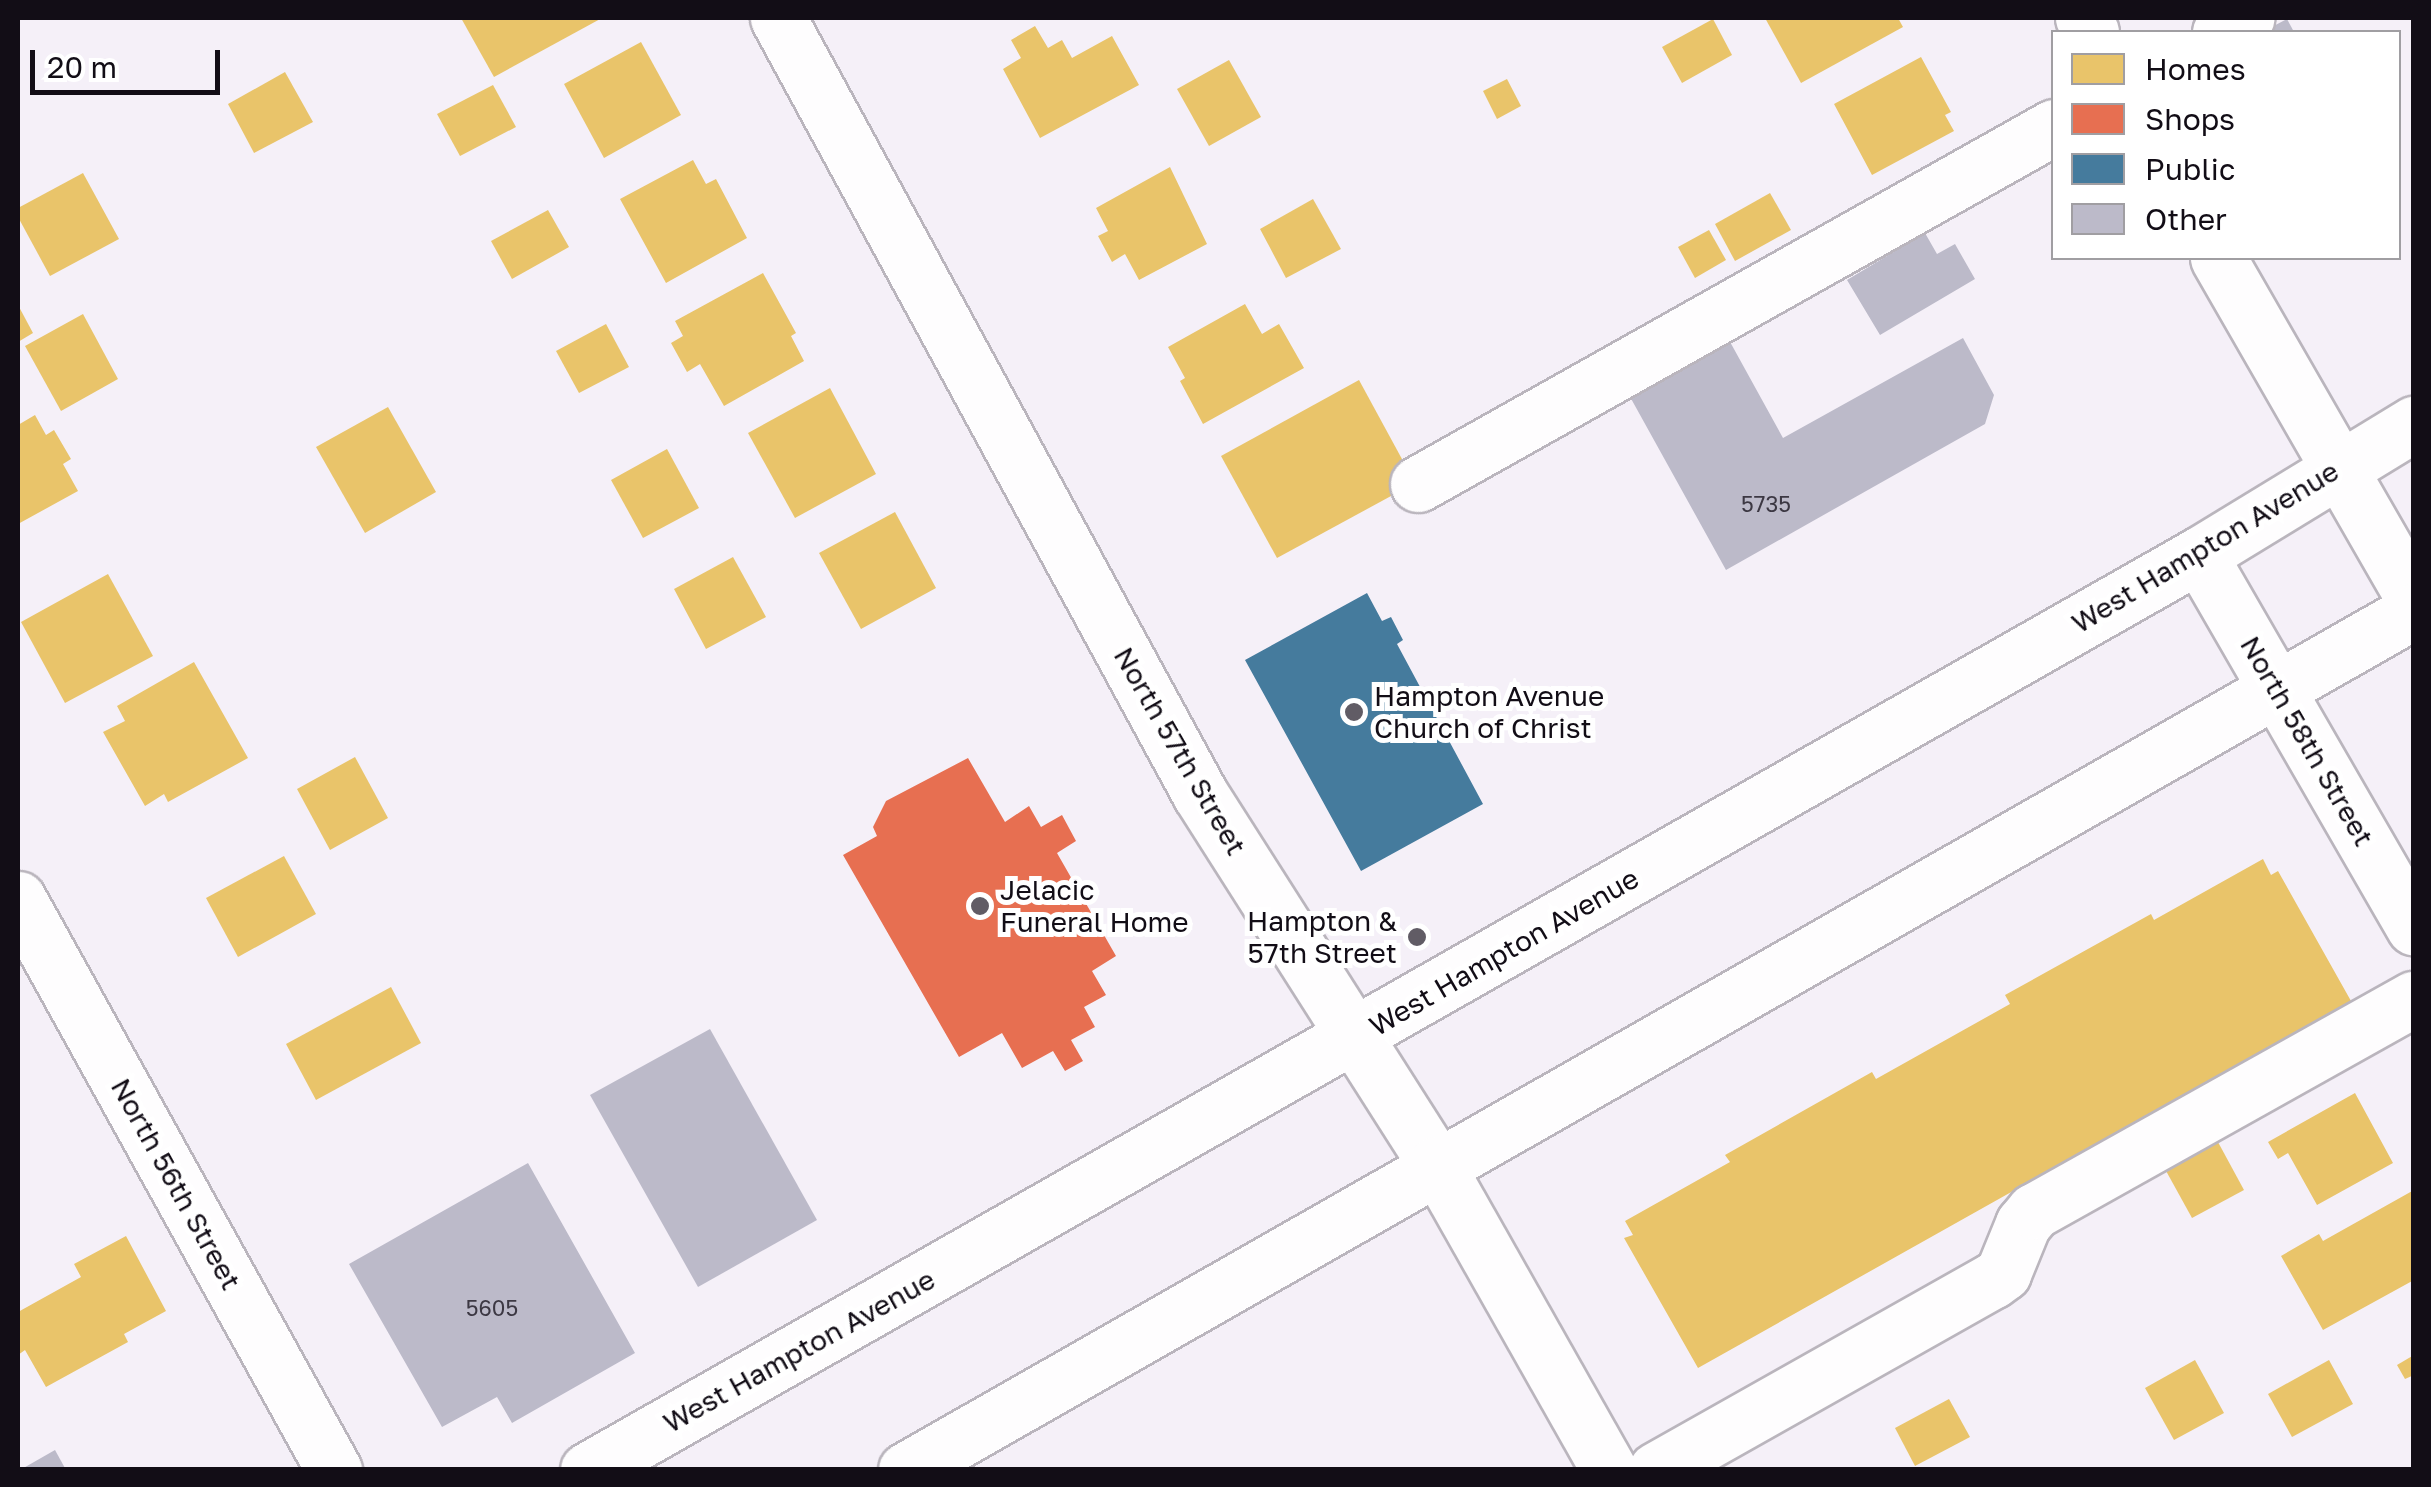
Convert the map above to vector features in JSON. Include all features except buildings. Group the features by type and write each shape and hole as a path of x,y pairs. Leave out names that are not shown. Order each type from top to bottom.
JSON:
{"main road":[{"name":"North 57th Street","path":"778,18 1200,794 1436,1164 1609,1470"},
{"path":"2224,30 2246,18"},
{"path":"1418,484 2051,129"},
{"path":"2219,260 2414,599"},
{"name":"West Hampton Avenue","path":"588,1470 2199,555 2336,468 2414,424"},
{"name":"North 58th Street","path":"2199,555 2414,927"},
{"path":"906,1470 1436,1164 2277,685 2414,611"},
{"name":"North 56th Street","path":"18,898 334,1470"},
{"path":"1656,1470 1992,1282 2003,1272 2023,1224 2034,1211 2414,999"}],"place":[{"name":"Hampton Avenue Church of Christ","path":"1354,712"},
{"name":"Jelacic Funeral Home","path":"980,906"},
{"name":"Hampton & 57th Street","path":"1417,937"}]}
